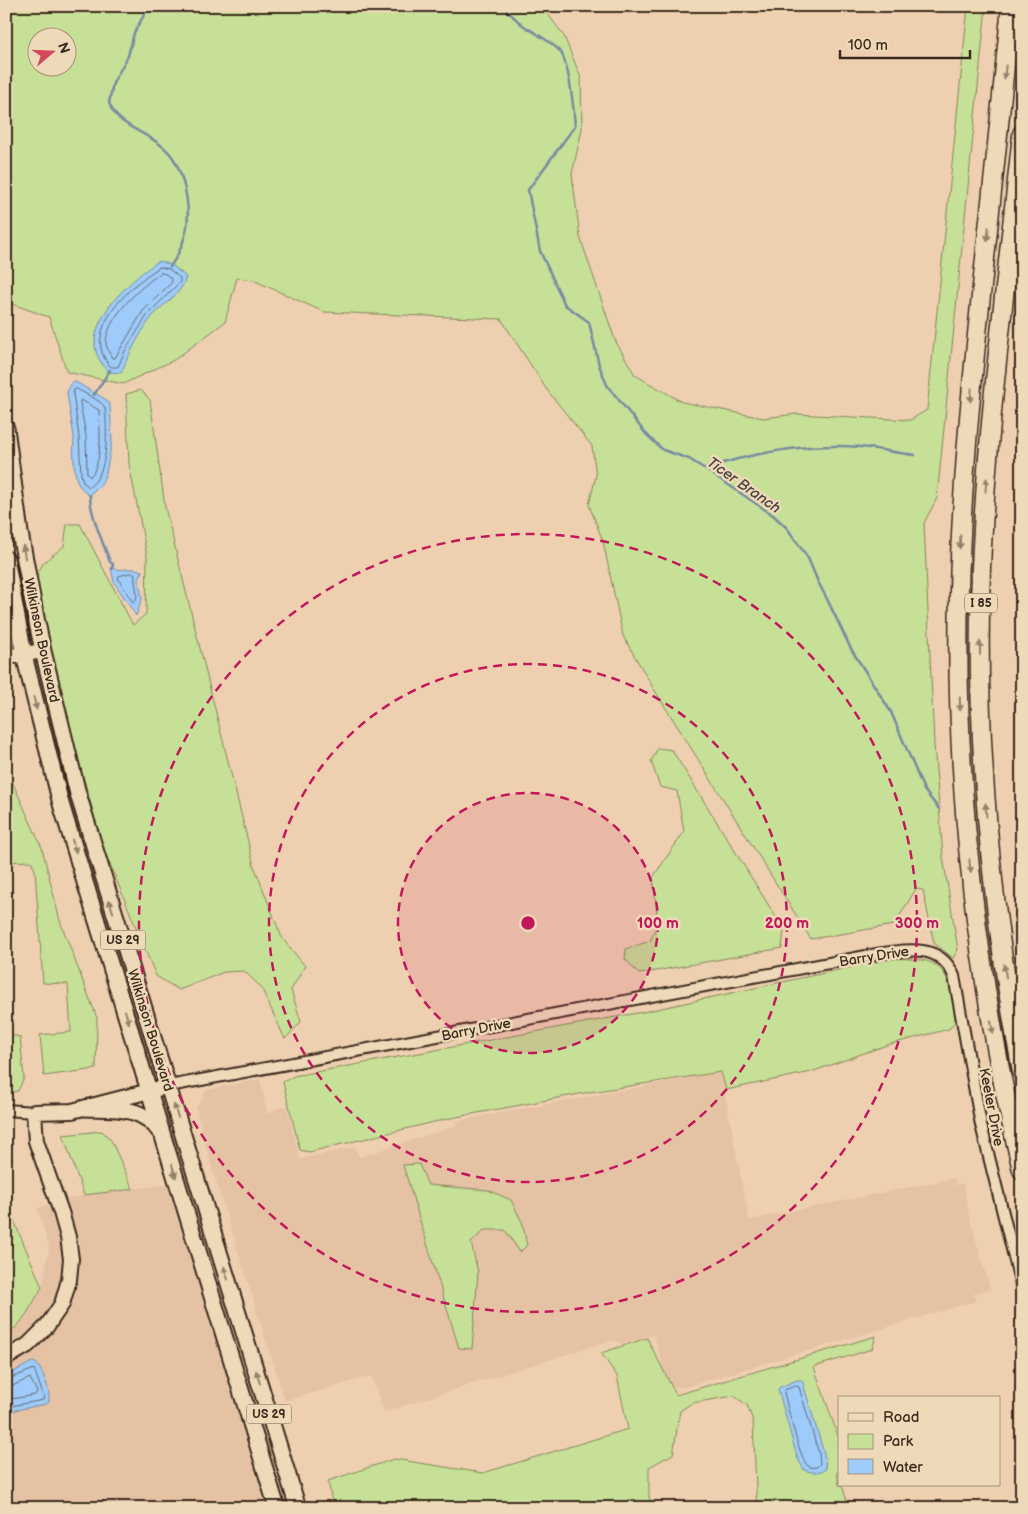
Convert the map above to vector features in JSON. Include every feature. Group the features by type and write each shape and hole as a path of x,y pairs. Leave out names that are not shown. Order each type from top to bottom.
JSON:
{"highway":[{"name":"I 85","path":"1011,6 966,440 959,574 959,688 964,801 974,908 994,1042 1022,1170"},
{"name":"I 85","path":"1022,134 985,495 980,656 984,782 994,893 1002,958 1022,1071"}],"main road":[{"name":"Wilkinson Boulevard","path":"6,428 20,533 43,651 78,794 298,1508"},
{"name":"Wilkinson Boulevard","path":"6,559 24,655 60,799 277,1508"},
{"path":"85,1108 124,1109 136,1112 147,1117 155,1124 164,1139"},
{"path":"254,1429 262,1434 268,1445 288,1508"}],"street":[{"path":"6,657 43,651"},
{"name":"Barry Drive","path":"6,1110 34,1112 72,1111 169,1086 877,954 916,950 932,954 944,961"},
{"name":"Keeter Drive","path":"944,961 954,976 981,1126 1022,1289"},
{"path":"6,1358 28,1345 47,1326 62,1304 69,1280 71,1259 68,1237 36,1141 34,1112"}],"shaded area":[{"path":"721,1072 749,1220 954,1178 956,1185 963,1183 971,1223 990,1289 974,1294 976,1301 686,1387 673,1387 668,1382 662,1369 654,1335 622,1344 612,1340 384,1412 371,1376 285,1401 212,1169 196,1108 207,1090 260,1079 267,1113 287,1106 300,1159 355,1147 359,1157 453,1127 456,1125 455,1121"},
{"path":"170,1184 271,1508 6,1508 6,1335 27,1314 42,1287 49,1248 37,1208 84,1195"}],"green space":[{"path":"8,6 542,6 564,36 581,78 582,129 572,174 580,237 615,340 635,375 682,402 763,418 796,414 910,420 927,410 968,6 986,6 937,498 924,523 934,744 943,857 958,950 953,958 934,943 923,890 916,889 894,925 811,939 652,686 623,636 603,541 589,505 596,475 592,446 547,390 501,319 324,312 253,280 237,278 225,322 174,360 123,384 67,372 49,317 6,302 6,37"},
{"path":"141,390 150,400 165,507 254,866 282,938 305,966 291,990 301,1022 285,1039 261,987 244,971 224,972 179,990 156,976 103,847 64,709 35,580 43,563 64,546 67,524 80,524 133,625 146,614 147,556 129,464 126,394"},
{"path":"658,748 672,750 784,930 782,948 639,974 625,959 626,949 650,941 658,923 653,877 684,832 677,791 660,787 651,761"},
{"path":"6,768 42,848 60,921 97,1018 96,1069 44,1076 40,1035 71,1032 68,984 43,983 35,870 31,861 6,862"},
{"path":"894,958 922,960 932,963 945,975 949,983 956,1020 949,1029 887,1045 811,1072 726,1090 721,1072 590,1092 451,1118 309,1152 300,1150 283,1082 294,1076 643,1012"},
{"path":"6,1034 20,1037 24,1078 18,1091 6,1093"},
{"path":"102,1131 111,1140 133,1189 84,1195 63,1135"},
{"path":"419,1164 428,1185 488,1190 511,1200 522,1222 527,1245 520,1252 505,1230 484,1230 471,1243 478,1272 472,1349 459,1348 403,1165"},
{"path":"6,1202 42,1287 22,1320 6,1335"},
{"path":"876,1336 872,1349 814,1367 838,1436 838,1486 842,1486 849,1508 757,1508 753,1421 747,1405 734,1396 692,1403 680,1411 673,1454 649,1467 649,1498 654,1508 333,1508 328,1481 394,1459 483,1473 628,1429 617,1376 601,1353 647,1338 676,1395"}],"water":[{"path":"159,261 172,265 186,277 184,283 176,294 151,318 134,345 121,373 109,372 99,360 95,349 96,333 101,320 117,297 139,276"},
{"path":"74,381 105,399 110,405 112,441 106,473 101,485 93,491 90,497 79,485 75,469 74,437 67,393 70,384"},
{"path":"111,568 142,571 139,580 142,599 136,616 114,582"},
{"path":"32,1362 36,1363 44,1376 49,1392 49,1402 6,1412 6,1376"},
{"path":"797,1380 802,1380 824,1453 826,1469 820,1471 804,1470 797,1457 778,1389"}],"waterway":[{"path":"149,6 134,33 128,56 113,83 109,103 113,111 125,123 166,150 176,162 180,172 186,193 187,226 181,247 170,267"},
{"name":"Ticer Branch","path":"500,6 524,26 559,50 566,64 575,126 528,190 540,251 565,305 589,322 599,365 607,385 646,434 663,450 689,459 705,469 773,515 787,528 808,558 851,649 891,712 924,790 939,809"},
{"path":"94,395 110,370"},
{"path":"705,469 742,458 782,450 822,446 861,447 915,455"},
{"path":"90,495 94,520 110,562 113,564 112,569"}]}
